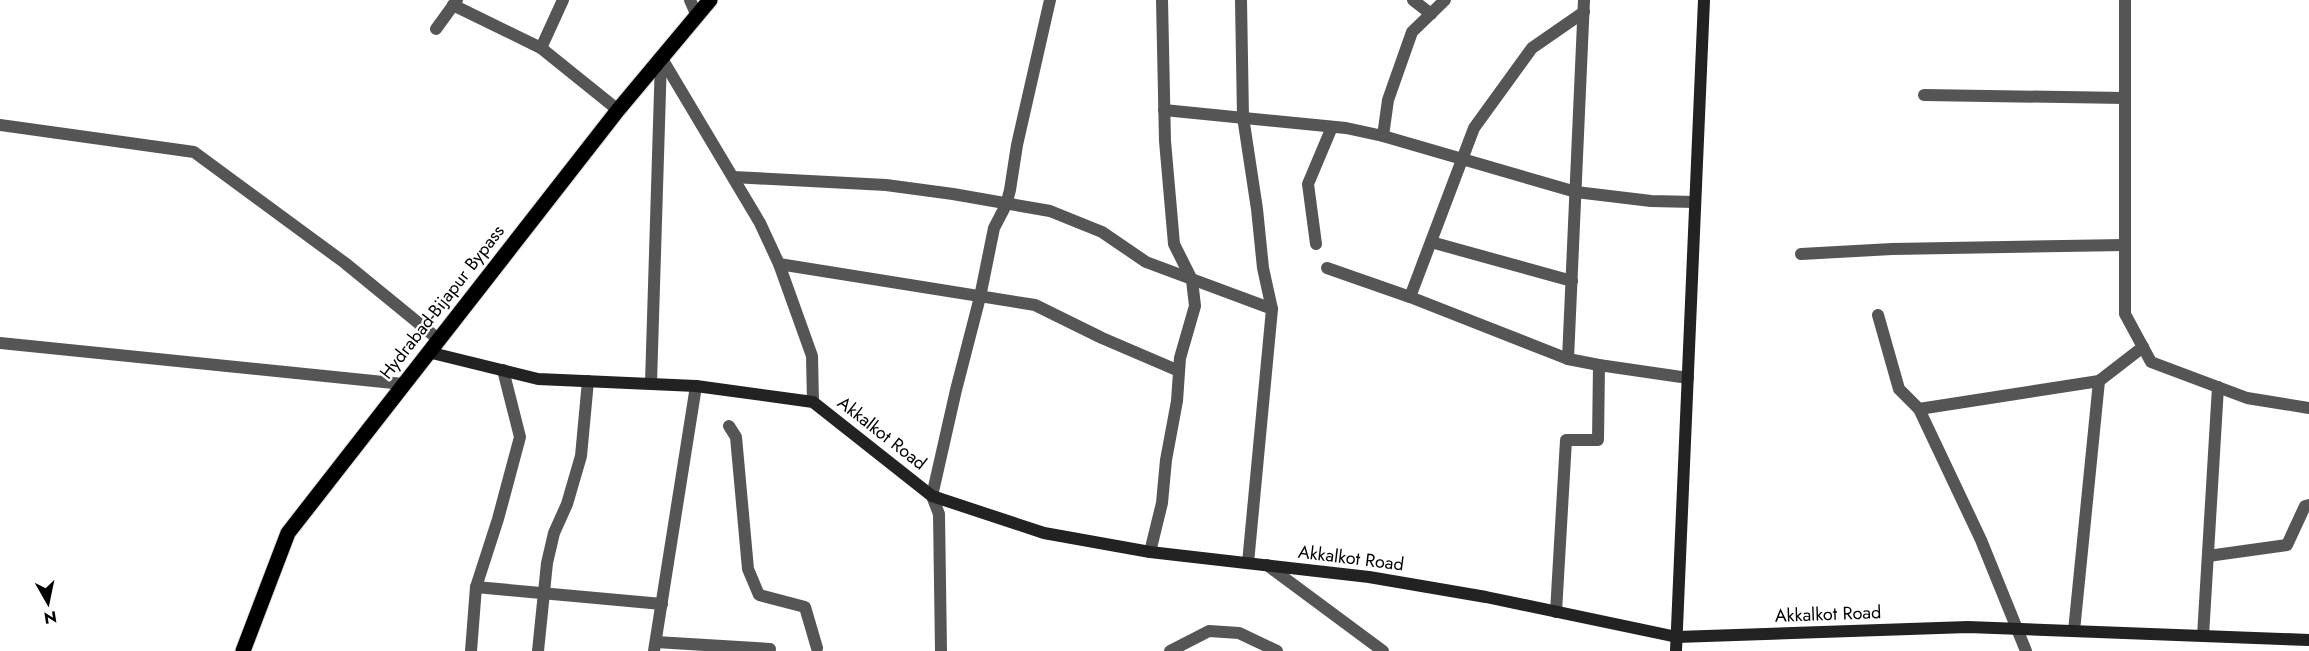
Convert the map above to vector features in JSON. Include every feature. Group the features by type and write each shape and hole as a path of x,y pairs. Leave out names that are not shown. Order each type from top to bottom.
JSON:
{"main road":[{"name":"Hydrabad-Bijapur Bypass","path":"243,651 288,533 618,110 710,0"}],"street":[{"path":"541,48 563,0"},
{"path":"690,0 697,16"},
{"path":"941,651 939,514 932,496 980,297 994,228 1006,205 1017,145 1050,0"},
{"path":"1150,552 1162,503 1166,460 1177,401 1180,358 1195,306 1192,280 1174,244 1164,110 1162,0"},
{"path":"1241,0 1243,117 1263,268 1272,309 1248,563"},
{"path":"1413,0 1431,14"},
{"path":"1383,136 1388,99 1412,32 1445,0"},
{"path":"1676,651 1704,0"},
{"path":"2125,0 2126,314 2151,362 2247,398 2309,408"},
{"path":"436,29 455,3 541,48 618,110"},
{"path":"1410,297 1474,128 1532,48 1584,6"},
{"path":"1568,359 1584,6"},
{"path":"661,57 760,223 779,264 812,356 813,402"},
{"path":"651,383 661,57"},
{"path":"1924,94 2125,98"},
{"path":"1164,110 1346,128 1383,136 1576,192 1651,201 1695,202"},
{"path":"0,125 194,152 345,263 438,339"},
{"path":"1316,244 1308,184 1332,127"},
{"path":"733,177 829,184 886,185 1050,211 1102,232 1146,262 1272,309"},
{"path":"1431,242 1572,281"},
{"path":"1801,254 1892,249 2125,245"},
{"path":"779,264 1035,305 1102,338 1179,371"},
{"path":"1327,268 1410,297 1568,359 1688,378"},
{"path":"1878,315 1899,388 1919,409 1981,540 2026,651"},
{"path":"0,343 403,384"},
{"path":"1919,409 2099,381 2143,347"},
{"name":"Akkalkot Road","path":"428,352 538,379 696,386 813,402 932,496 1044,533 1150,552 1369,577 1486,597 1677,637 1968,627 2309,640"},
{"path":"1556,612 1566,440 1598,440 1599,365"},
{"path":"471,651 476,587 498,519 520,437 503,370"},
{"path":"538,651 547,563 554,533 567,504 581,456 588,381"},
{"path":"2074,631 2099,381"},
{"path":"696,386 655,647 770,649"},
{"path":"2204,636 2218,387"},
{"path":"729,426 736,437 748,569 759,595 805,607 818,650"},
{"path":"2208,556 2287,545 2305,506 2309,505"},
{"path":"1268,566 1383,651"},
{"path":"476,587 662,604"},
{"path":"1170,651 1209,631 1239,633 1277,651"}]}
